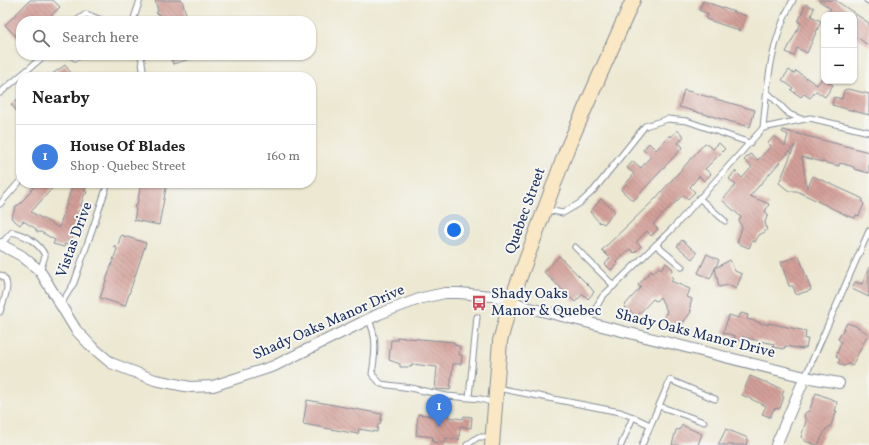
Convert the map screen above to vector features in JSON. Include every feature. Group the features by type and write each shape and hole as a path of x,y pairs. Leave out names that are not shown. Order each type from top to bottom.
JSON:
{"street":[{"name":"Quebec Street","path":"492,441 500,341 512,301 567,149 633,0"},
{"name":"Shady Oaks Manor Drive","path":"0,244 22,256 40,272 76,330 111,364 155,380 190,387 213,386 274,366 368,319 422,298 445,293 502,297 526,307 805,377 839,383"},
{"path":"776,445 805,377"}],"lane":[{"path":"134,16 140,0"},
{"path":"588,322 602,298 656,245 763,128 767,92 776,43 786,13 793,0"},
{"path":"25,72 39,60"},
{"path":"142,60 143,72"},
{"path":"0,93 16,79"},
{"path":"767,92 789,114 802,120"},
{"path":"763,128 810,118 869,132"},
{"path":"544,210 563,212 580,204 594,190 645,126 668,119 687,121 750,143"},
{"path":"0,204 16,186"},
{"name":"Vistas Drive","path":"61,304 74,283 106,188"},
{"path":"699,198 725,221"},
{"path":"0,244 12,232 36,243 42,248 45,256 40,272"},
{"path":"805,377 869,232"},
{"path":"656,245 682,267"},
{"path":"575,247 614,286"},
{"path":"0,275 7,281 8,286 0,312"},
{"path":"469,397 477,317"},
{"path":"368,319 374,330 372,374 377,382 447,396 469,397 495,404"},
{"path":"642,445 670,380 715,399"},
{"path":"496,388 633,417 650,425"},
{"path":"659,406 704,422"},
{"path":"621,445 633,417"},
{"path":"467,445 478,437 492,441"}],"building":[{"path":"30,0 53,0 60,7 50,16 16,16 16,36 5,25"},
{"path":"155,0 182,0 187,16 160,16 156,13 158,11"},
{"path":"818,0 835,0 853,12 828,12 831,9"},
{"path":"703,1 746,16 740,31 706,19 708,14 699,10"},
{"path":"806,4 814,8 811,16 821,21 807,53 797,48 794,56 786,52 801,23 798,22"},
{"path":"857,15 869,23 869,46 857,37"},
{"path":"172,60 187,60 173,64"},
{"path":"65,65 70,72 55,72"},
{"path":"789,70 794,74 796,71 817,85 821,79 821,84 833,85 825,97 816,91 810,98 804,94 801,97 791,90 793,88 782,80"},
{"path":"848,89 869,94 869,115 832,105 834,97 842,99 844,90"},
{"path":"684,90 755,110 750,127 679,107"},
{"path":"16,100 16,110 11,104"},
{"path":"677,130 684,136 678,143 683,147 633,201 621,190 634,174 627,168 633,161 641,168 651,156 643,150 649,143 656,150 670,135 671,137"},
{"path":"783,130 869,152 869,173 840,163 839,166 802,157 807,189 813,176 863,199 862,202 864,204 859,216 856,215 855,218 797,191 789,191 779,183 795,145 750,196 769,204 765,212 768,214 765,222 767,229 759,235 755,242 752,241 749,248 737,243 742,227 739,221 741,217 722,200 736,185 729,179 735,171 742,178 752,167 744,160 750,154 758,160 771,146 768,143 774,136 785,146 788,135 782,132"},
{"path":"705,143 713,149 719,143 725,149 705,169 711,174 704,181 699,176 690,187 695,192 688,199 683,195 653,224 658,229 651,236 647,231 636,242 641,246 634,253 630,249 616,262 618,263 611,270 605,264 610,258 602,250 655,199"},
{"path":"33,188 53,188 31,212 59,228 71,188 86,188 85,190 87,193 84,195 81,205 82,208 79,210 75,220 77,223 74,225 71,235 73,238 69,240 68,245 65,244 64,247 53,244 55,240 41,232 37,232 35,228 23,221 20,225 11,218 16,206 20,204"},
{"path":"140,188 166,188 159,225 134,220 136,209 134,207 137,205"},
{"path":"601,199 615,211 604,224 601,222 600,223 590,212"},
{"path":"121,235 146,243 125,306 100,298 117,249 114,246 118,245"},
{"path":"682,240 697,253 692,259 677,246"},
{"path":"707,254 719,260 710,279 698,273"},
{"path":"559,256 594,292 588,299 583,294 575,302 544,272"},
{"path":"799,256 811,290 796,295 793,286 789,286 781,262"},
{"path":"730,260 735,271 742,274 736,289 728,285 719,287 715,268"},
{"path":"666,263 673,269 669,274 673,278 671,281 690,289 687,297 692,299 690,306 691,312 680,327 663,320 667,311 660,297 656,301 653,299 636,317 624,306 641,287 638,285 651,271 653,273 659,267 661,269"},
{"path":"869,267 869,297 852,289 855,282 862,284"},
{"path":"741,313 748,315 747,319 768,325 768,323 806,331 805,339 808,339 806,348 803,349 785,346 784,349 773,347 774,344 742,337 741,341 734,339 735,336 723,333 729,315 739,318"},
{"path":"847,323 856,326 868,334 852,366 849,364 844,366 838,363 840,360 836,356 841,343 838,339"},
{"path":"397,337 454,342 454,345 460,346 459,355 462,355 461,364 453,364 450,390 435,389 437,367 412,364 411,367 400,367 400,364 389,360 391,340 397,340"},
{"path":"750,376 784,390 782,396 784,397 780,408 774,409 770,417 762,414 766,406 742,395"},
{"path":"816,393 836,401 837,404 835,411 837,411 830,427 826,429 818,445 804,441 801,437 806,421 804,416 805,413 809,411"},
{"path":"307,400 382,414 377,432 359,429 358,434 303,424"},
{"path":"435,413 449,414 448,417 463,419 464,416 472,417 471,428 460,426 459,440 446,438 445,443 432,442 433,437 416,435 418,414 434,416"},
{"path":"682,425 702,434 698,445 672,445 676,430 680,429"},
{"path":"726,429 748,438 746,445 718,445"}],"place":[{"name":"Shady Oaks Manor & Quebec","path":"479,303"},
{"name":"House Of Blades","path":"439,427"}]}
